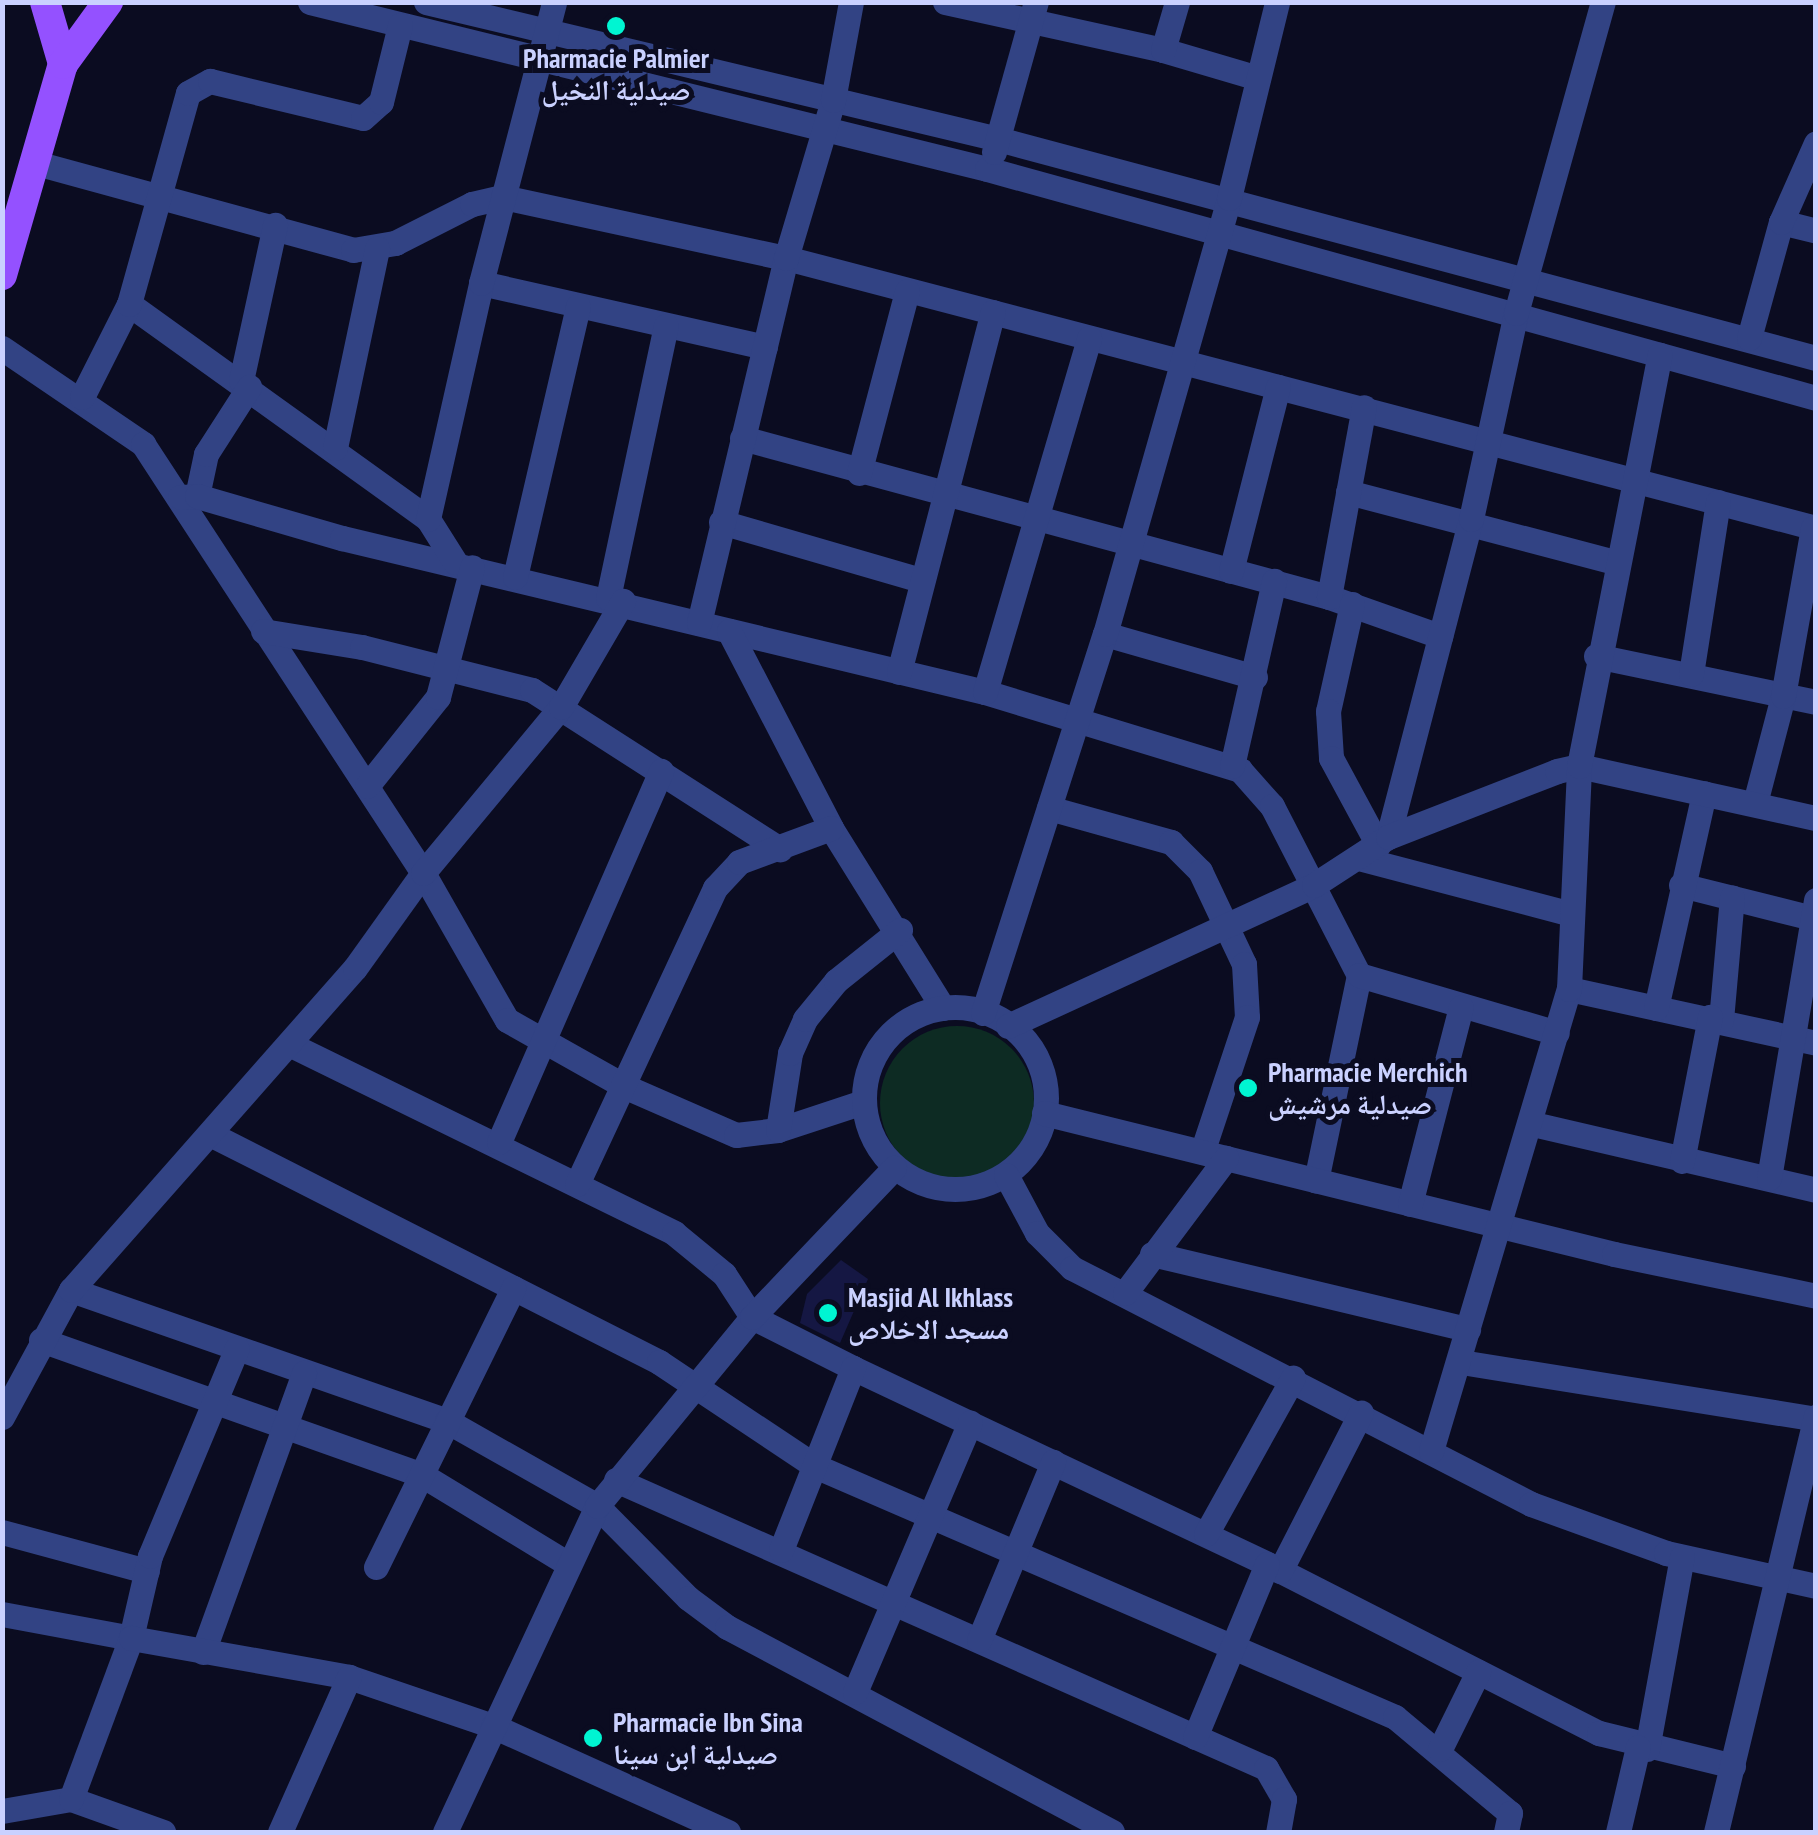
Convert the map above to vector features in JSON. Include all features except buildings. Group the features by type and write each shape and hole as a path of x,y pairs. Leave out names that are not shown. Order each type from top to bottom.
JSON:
{"main road":[{"path":"45,2 63,64"},
{"path":"2,275 63,64 108,2"}],"street":[{"path":"310,2 822,132 987,169 1816,398"},
{"path":"426,2 1229,198 1816,358"},
{"path":"428,520 481,282 543,60 554,2"},
{"path":"698,624 786,258 833,100 851,2"},
{"path":"945,2 1034,12 1258,78"},
{"path":"1163,50 1177,2"},
{"path":"983,1013 1105,634 1229,198 1276,2"},
{"path":"1376,847 1472,520 1516,313 1603,2"},
{"path":"987,169 1034,12"},
{"path":"82,397 129,304 184,102 196,85 222,83 363,118 381,102 400,24"},
{"path":"1749,338 1781,222 1816,143"},
{"path":"36,163 161,193 353,250 376,248 502,197 786,258 1182,364 1632,477 1814,528 1783,696 1755,804"},
{"path":"1781,222 1816,232"},
{"path":"189,496 206,454 245,384 275,225"},
{"path":"335,448 376,248"},
{"path":"481,282 765,347"},
{"path":"859,472 907,291"},
{"path":"129,304 335,448 428,520 463,564 448,667 438,697 367,786"},
{"path":"515,578 578,306"},
{"path":"900,672 942,494 993,312"},
{"path":"2,1417 41,1340 72,1290 289,1044 561,707 615,600 666,326"},
{"path":"985,692 1089,338"},
{"path":"2,348 82,397 143,444 189,496 263,631 424,873 493,1005 538,1040 626,1087 736,1134 778,1130 863,1102"},
{"path":"1431,1450 1533,1124 1569,990 1579,766 1596,656 1660,355"},
{"path":"1231,571 1278,386"},
{"path":"1364,407 1348,492 1328,711 1331,758 1376,847 1572,914"},
{"path":"742,438 1340,600 1440,636"},
{"path":"1348,492 1472,520 1615,562"},
{"path":"189,496 342,538 615,600 730,632 985,692 1232,766 1261,789 1359,975 1316,1181"},
{"path":"1690,674 1718,502"},
{"path":"721,522 920,580"},
{"path":"1232,766 1256,678 1274,582"},
{"path":"263,631 448,667 532,690 780,849"},
{"path":"730,632 831,828 900,930 943,1008"},
{"path":"1105,634 1256,678"},
{"path":"1596,656 1816,702"},
{"path":"1008,1026 1314,885 1376,847 1579,766 1816,818"},
{"path":"499,1142 538,1040 661,771"},
{"path":"1656,1008 1704,793"},
{"path":"1049,808 1171,842 1200,872 1226,924 1250,987 1247,1018 1214,1155 1124,1292"},
{"path":"577,1184 626,1087 715,888 739,862 831,828"},
{"path":"1681,885 1814,909 1804,1040 1769,1178"},
{"path":"1682,1160 1716,1019 1732,897"},
{"path":"778,1130 790,1053 804,1019 836,981 900,930"},
{"path":"1359,975 1557,1033"},
{"path":"1569,990 1804,1040"},
{"path":"1410,1204 1461,1007"},
{"path":"943,1008 983,1013 1008,1026 1034,1054 1044,1080 1044,1113 1026,1156 1006,1175 969,1189 930,1187 894,1168 872,1138 863,1102 866,1075 885,1040 917,1015 943,1008"},
{"path":"289,1044 499,1142 698,1248 752,1317 852,1368 1206,1534 1478,1672 1642,1748 1733,1766"},
{"path":"1044,1113 1502,1226 1816,1296"},
{"path":"1533,1124 1816,1190"},
{"path":"210,1134 659,1362 693,1389 814,1466 1395,1717 1440,1749 1510,1814 1506,1832"},
{"path":"445,1832 597,1506 752,1317 894,1168"},
{"path":"1006,1175 1058,1260 1563,1518 1682,1557 1816,1586"},
{"path":"1152,1254 1468,1330"},
{"path":"376,1567 512,1288"},
{"path":"72,1290 448,1421 597,1506 707,1614 855,1692 1081,1824 1112,1832"},
{"path":"41,1340 284,1429 422,1474 568,1563"},
{"path":"71,1799 131,1638 146,1570 237,1348"},
{"path":"1461,1362 1815,1418 1716,1832"},
{"path":"782,1550 852,1368"},
{"path":"203,1652 304,1373"},
{"path":"1206,1534 1293,1378"},
{"path":"1196,1736 1232,1648 1361,1413"},
{"path":"855,1692 970,1423"},
{"path":"979,1640 1053,1462"},
{"path":"616,1480 782,1550 1266,1768 1278,1781 1284,1799 1284,1831"},
{"path":"2,1532 146,1570"},
{"path":"1618,1832 1642,1748 1682,1557"},
{"path":"2,1614 349,1676 494,1726 692,1826 728,1832"},
{"path":"1440,1749 1478,1672"},
{"path":"280,1832 349,1676"},
{"path":"2,1811 71,1799 163,1832"}],"green space":[{"path":"957,1026 986,1032 1011,1049 1028,1074 1034,1103 1028,1132 1011,1157 986,1174 957,1180 928,1174 903,1157 886,1132 880,1103 886,1074 903,1049 928,1032"}],"place":[{"name":"Pharmacie Palmier صيدلية النخيل","path":"616,26"},
{"name":"Pharmacie Merchich صيدلية مرشيش","path":"1248,1088"},
{"name":"Masjid Al Ikhlass مسجد الاخلاص","path":"828,1313"},
{"name":"Pharmacie Ibn Sina صيدلية ابن سينا","path":"593,1738"}]}
